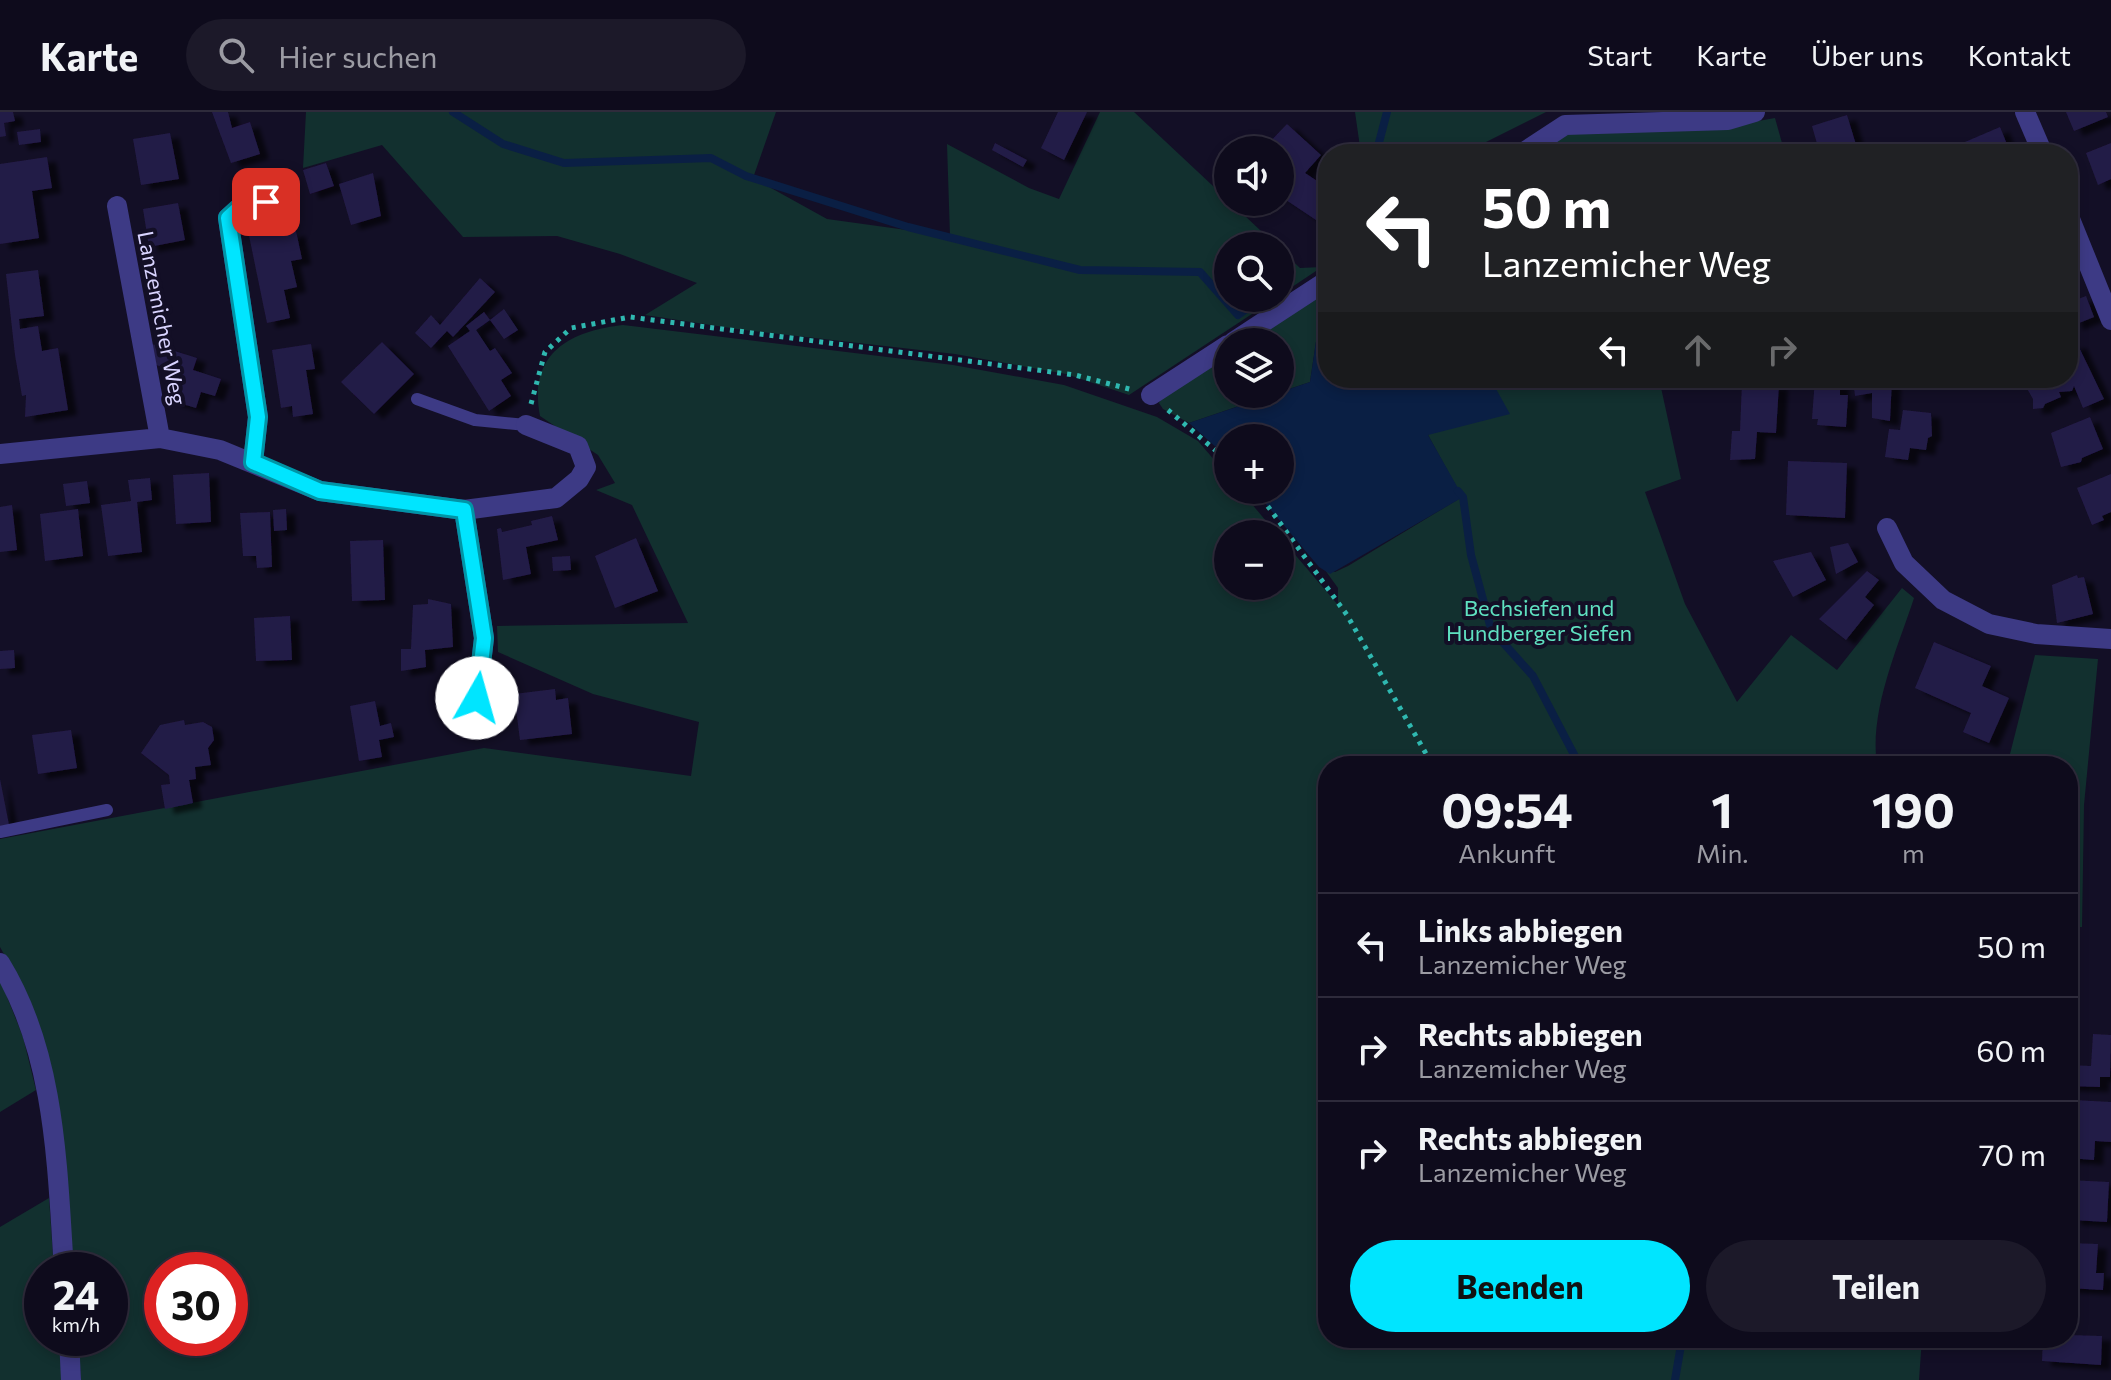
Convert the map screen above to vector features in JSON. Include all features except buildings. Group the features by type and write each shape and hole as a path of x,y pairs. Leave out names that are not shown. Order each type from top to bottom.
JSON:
{"street":[{"path":"1536,144 1565,125 1728,120 1755,112"},
{"path":"2025,112 2039,144"},
{"path":"253,462 258,417 228,218 239,208 266,202"},
{"name":"Lanzemicher Weg","path":"117,206 160,438"},
{"path":"2078,239 2111,320"},
{"path":"1254,328 1318,287"},
{"path":"1151,395 1214,354"},
{"name":"Lanzemicher Weg","path":"0,454 160,438 220,450 320,491 464,510 556,498 579,479 586,467 578,446 526,425"},
{"path":"464,510 484,638 477,698"},
{"path":"1887,528 1904,563 1943,600 1989,624 2036,634 2111,639"},
{"path":"0,963 28,1020 44,1077 55,1140 63,1252"},
{"path":"70,1356 71,1380"}],"lane":[{"path":"417,399 475,420 526,425"},
{"path":"0,832 107,810"}],"path":[{"path":"526,425 545,352 571,328 630,317 1075,375 1151,395 1214,449"},
{"path":"1266,504 1347,615 1427,756"}],"green space":[{"path":"306,112 776,112 753,178 827,219 950,236 947,144 1029,188 1059,199 1100,112 1134,112 1214,187 1214,216 1245,216 1262,232 1214,232 1214,312 1255,312 1231,328 1214,328 1214,339 1129,395 1066,374 955,354 744,330 645,315 697,283 620,254 557,236 463,237 382,145 303,168"},
{"path":"1355,112 1546,112 1482,144 1360,144"},
{"path":"1775,118 1782,144 1524,144 1582,119 1719,128"},
{"path":"1294,262 1300,268 1318,267 1294,286"},
{"path":"1318,291 1318,328 1310,382 1294,387 1294,328 1263,328 1286,312 1294,312 1294,307"},
{"name":"Bechsiefen und Hundberger Siefen","path":"623,325 953,365 1064,385 1157,417 1198,441 1214,460 1214,504 1252,504 1265,520 1214,520 1214,600 1294,600 1294,553 1338,605 1338,588 1325,570 1335,572 1348,566 1462,497 1428,435 1479,388 1661,388 1681,479 1645,492 1685,604 1737,702 1791,635 1837,670 1902,588 1914,598 1881,702 1877,756 1318,756 1318,1348 1921,1348 1919,1380 81,1380 79,1356 128,1356 128,1252 70,1252 31,1003 0,947 0,839 484,748 691,776 699,722 593,694 498,652 497,626 688,623 632,505 596,490 615,483 598,455 540,416 540,376 557,350 570,340 603,328"},
{"path":"1214,360 1214,408 1233,408 1189,423 1163,409 1159,403 1163,395"},
{"path":"2035,655 2098,659 2084,805 2082,927 2078,927 2078,756 2010,756"},
{"path":"0,979 23,1037 36,1090 0,1112"},
{"path":"49,1198 53,1252 24,1252 24,1356 60,1356 62,1380 0,1380 0,1227"}],"water":[{"path":"1318,328 1318,388 1496,388 1510,414 1428,435 1463,497 1330,574 1319,567 1294,537 1294,520 1279,520 1266,504 1294,504 1294,424 1214,424 1214,445 1189,423 1233,408 1294,408 1294,387 1310,382"}],"waterway":[{"path":"453,112 503,144 564,163 711,158 746,176 908,227 1080,270 1200,272 1214,288"},
{"path":"1379,144 1387,112"},
{"path":"1235,312 1238,315 1242,312"},
{"path":"1458,491 1463,497 1471,555 1491,629 1533,676 1575,756"},
{"path":"1675,1380 1680,1348"}],"route":[{"path":"266,202 239,208 228,218 258,417 253,462 320,491 464,510 484,638 477,698"}]}
